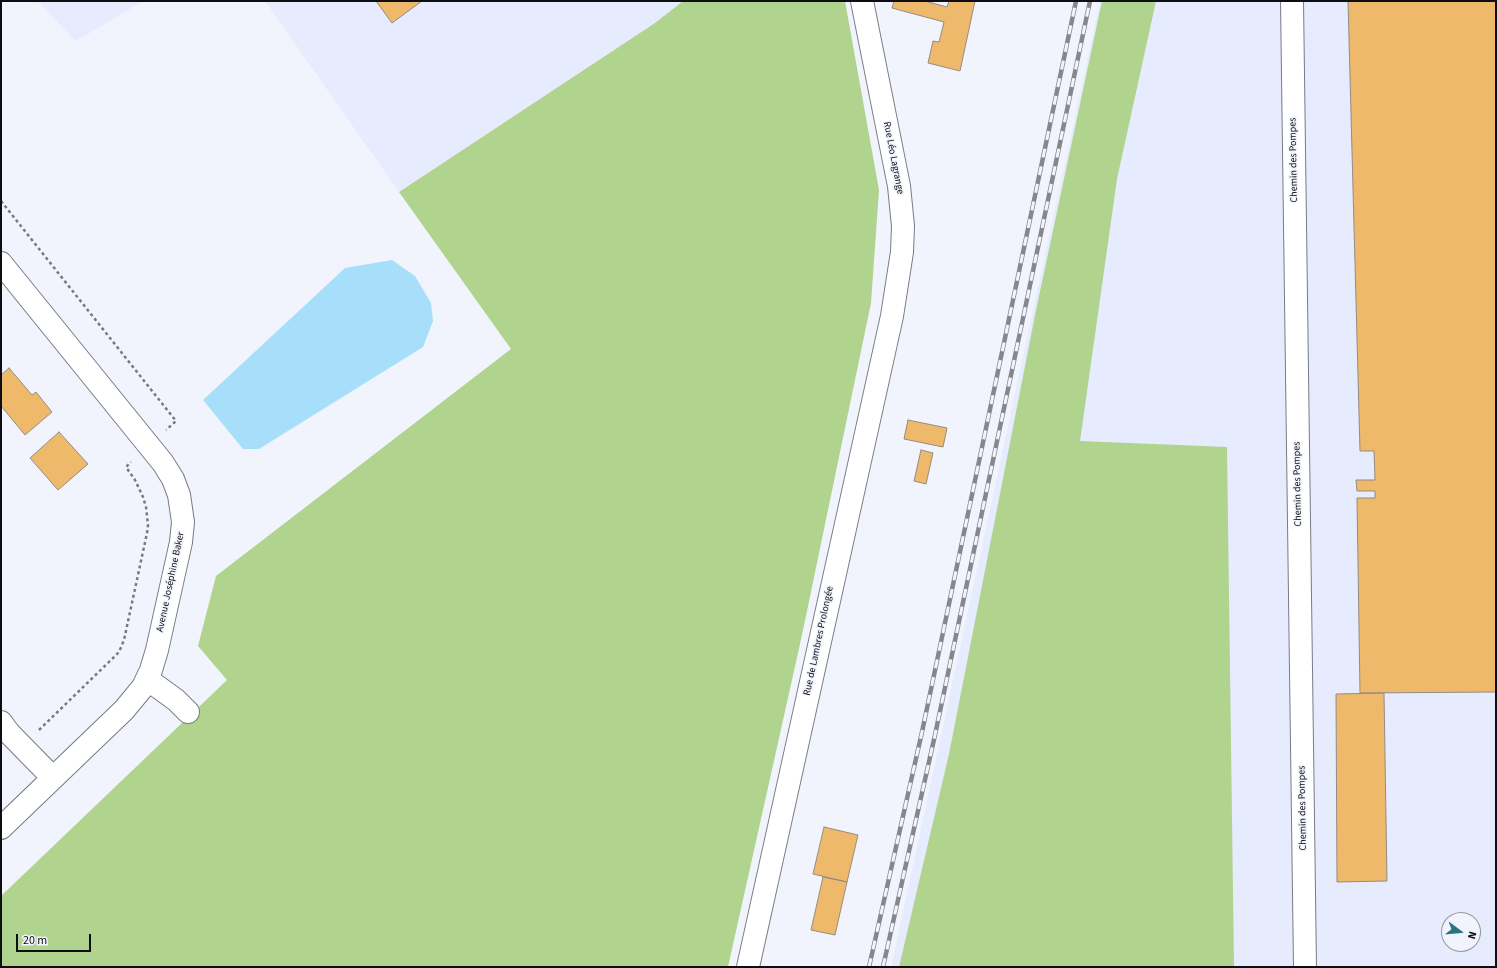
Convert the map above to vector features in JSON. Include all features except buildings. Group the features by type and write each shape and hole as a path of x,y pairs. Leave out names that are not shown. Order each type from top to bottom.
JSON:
{"street":[{"name":"Rue Léo Lagrange","path":"862,1 902,204 902,252 892,316"},
{"name":"Chemin des Pompes","path":"1292,1 1305,967"},
{"name":"Avenue Joséphine Baker","path":"1,263 149,445 168,471 176,486 181,503 183,522 181,542 159,642 147,679 138,694 124,710 1,828"},
{"name":"Rue de Lambres Prolongée","path":"748,967 892,316"},
{"path":"147,679 176,700 188,712"},
{"path":"1,722 53,778"}],"path":[{"path":"1,201 176,421 126,467 135,480 143,497 146,507 148,533 122,646 113,658 22,746"}],"shaded area":[{"path":"37,1 143,1 76,41"},
{"path":"265,1 683,1 655,23 399,192"},
{"path":"1100,1 1496,1 1496,967 891,967"}],"green space":[{"path":"683,1 845,1 879,190 871,303 802,635 728,967 1,967 1,896 227,680 198,646 216,576 511,349 399,192 655,23"},
{"path":"1102,1 1156,1 1117,179 1080,441 1227,447 1234,967 899,967 949,754 1036,310"}],"water":[{"path":"392,260 415,276 431,303 433,321 423,347 259,449 243,449 203,400 345,268"}],"railway":[{"path":"869,967 922,732 1076,1"},
{"path":"883,967 935,735 1090,1"}]}
